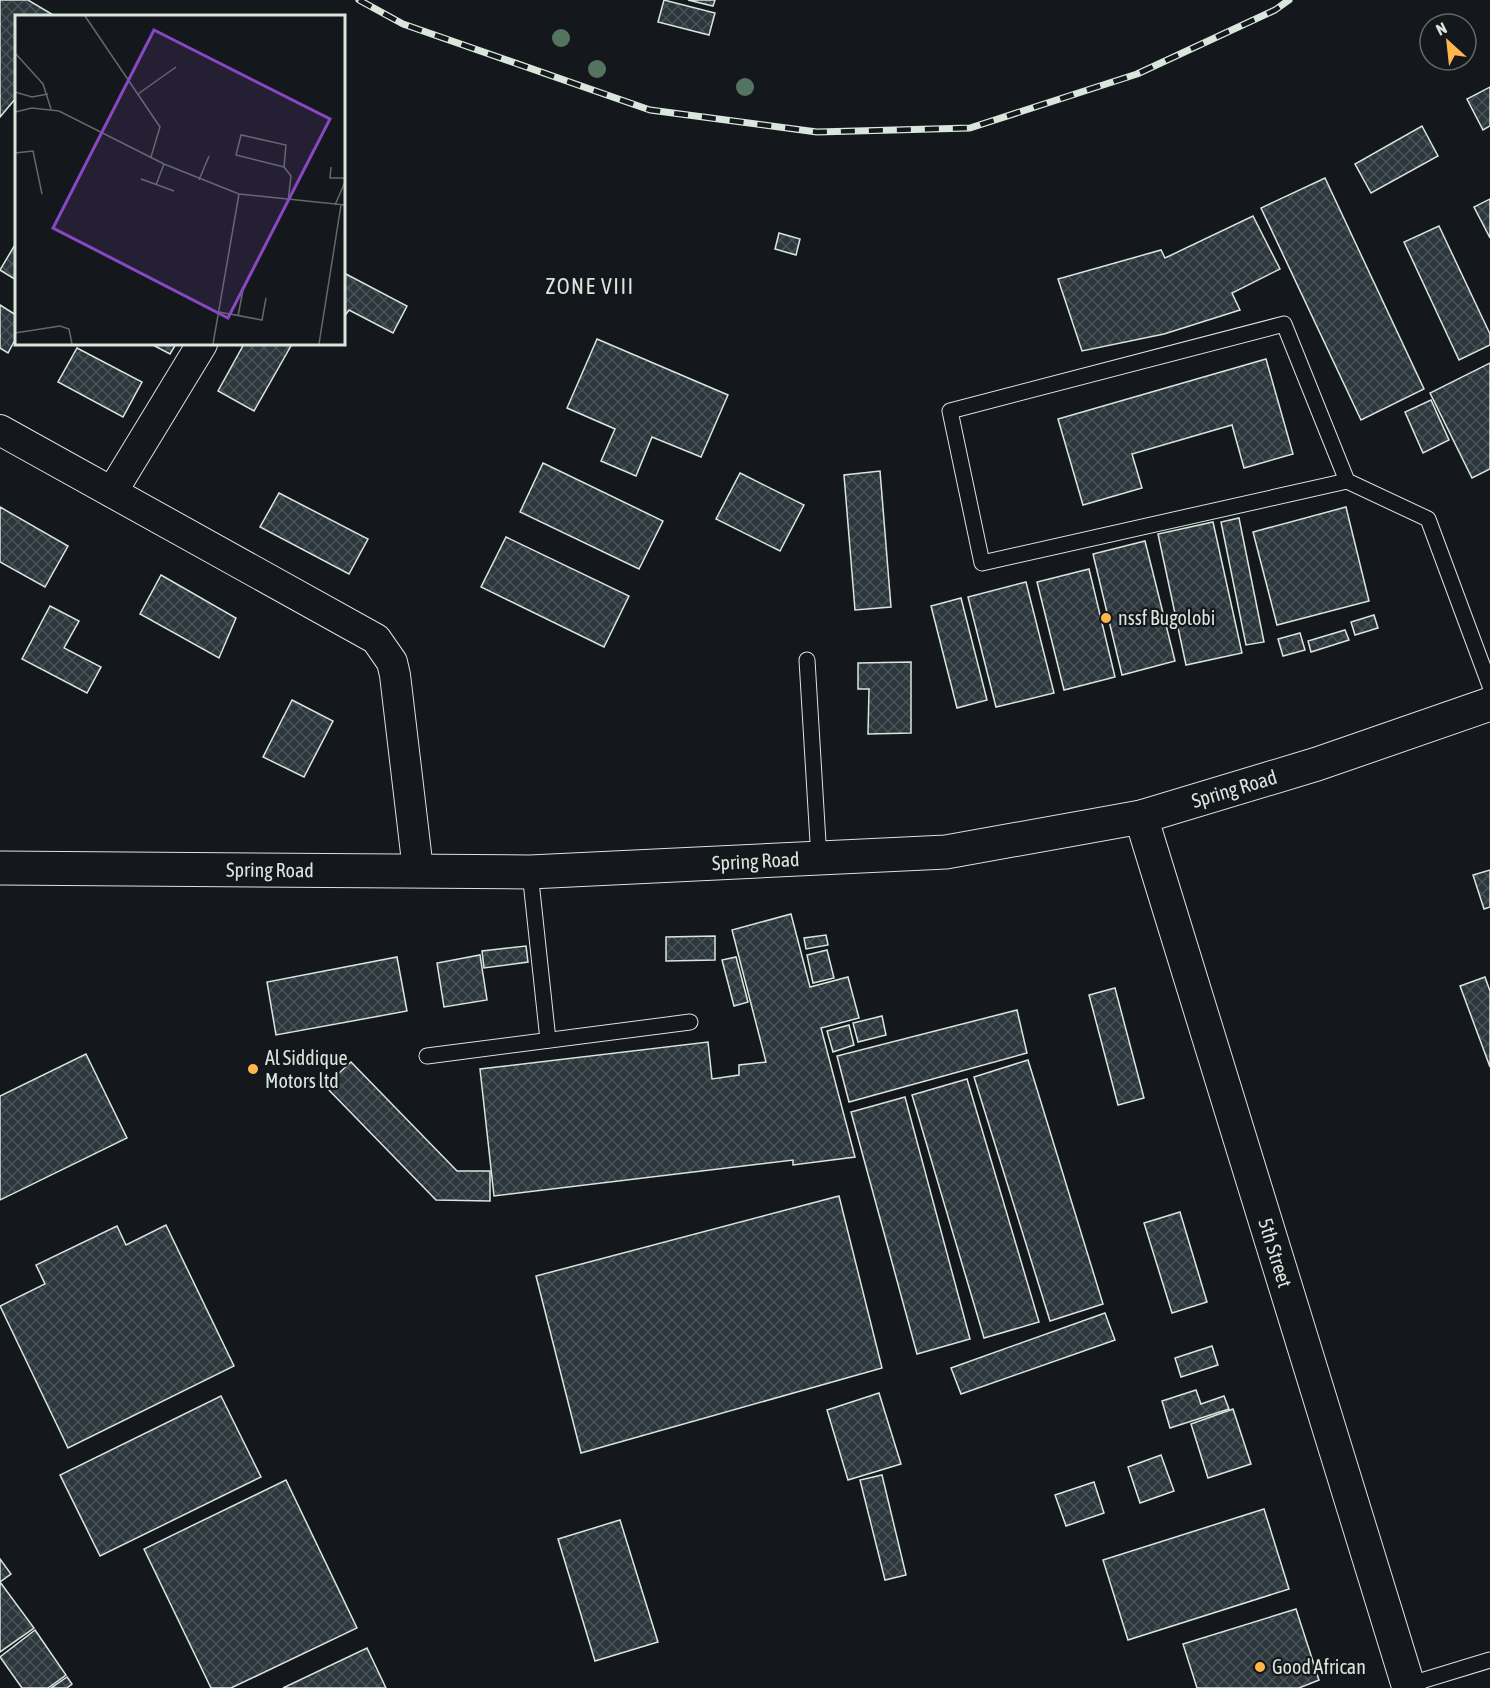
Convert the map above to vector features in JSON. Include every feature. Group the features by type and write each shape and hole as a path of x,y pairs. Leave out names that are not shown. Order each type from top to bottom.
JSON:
{"main road":[{"name":"Spring Road","path":"0,868 530,872 819,860 946,852 1141,817 1317,764 1490,704"},
{"name":"5th Street","path":"1141,817 1409,1687"}],"street":[{"path":"112,492 201,345"},
{"path":"0,430 376,639 386,649 394,675 418,870"}],"lane":[{"path":"1347,482 1284,324 950,411 982,563 1347,482 1428,519 1490,686"},
{"path":"807,660 819,860"},
{"path":"530,872 549,1040"},
{"path":"427,1056 690,1022"},
{"path":"1409,1687 1490,1660"}],"building":[{"path":"0,0 28,0 53,15 15,15 15,99 0,117"},
{"path":"664,0 715,13 709,35 658,22"},
{"path":"688,0 715,0 713,6"},
{"path":"1490,87 1490,126 1483,130 1467,99"},
{"path":"1422,126 1438,156 1371,193 1355,164"},
{"path":"1325,178 1424,389 1361,420 1261,208"},
{"path":"1490,199 1490,238 1474,207"},
{"path":"1253,216 1280,269 1232,293 1240,310 1164,334 1082,351 1058,279 1161,250 1165,258"},
{"path":"1439,226 1490,334 1490,345 1459,360 1404,242"},
{"path":"779,233 800,239 796,255 775,249"},
{"path":"15,245 15,279 0,270"},
{"path":"345,274 407,306 393,333 349,310 345,316"},
{"path":"0,305 15,314 15,340 8,353 0,348"},
{"path":"597,339 728,395 701,457 652,437 636,476 601,461 615,429 567,408"},
{"path":"153,345 175,345 170,354"},
{"path":"243,345 291,345 254,411 218,391"},
{"path":"77,348 142,382 123,417 58,382"},
{"path":"1266,359 1293,454 1244,468 1232,425 1132,454 1142,488 1083,505 1058,419"},
{"path":"1490,363 1490,469 1472,478 1430,393"},
{"path":"1431,400 1449,440 1423,453 1405,412"},
{"path":"543,463 663,521 639,569 520,512"},
{"path":"880,471 891,607 855,610 844,475"},
{"path":"740,473 804,505 780,551 716,519"},
{"path":"279,493 368,539 349,574 260,527"},
{"path":"0,507 68,546 45,587 0,562"},
{"path":"1346,507 1369,601 1277,625 1253,532"},
{"path":"1239,518 1264,642 1246,645 1221,522"},
{"path":"1213,522 1242,653 1186,665 1158,534"},
{"path":"506,537 629,596 604,647 481,587"},
{"path":"1145,541 1175,661 1122,675 1093,554"},
{"path":"1089,569 1115,677 1064,690 1037,582"},
{"path":"161,575 236,618 219,658 140,614"},
{"path":"1026,582 1054,693 996,707 968,597"},
{"path":"961,598 987,700 957,708 931,606"},
{"path":"50,606 79,621 64,648 101,667 87,693 22,659"},
{"path":"1374,615 1378,628 1355,635 1351,622"},
{"path":"1345,630 1349,640 1311,652 1308,641"},
{"path":"1300,633 1305,650 1283,656 1278,639"},
{"path":"911,662 911,733 868,734 869,689 858,689 858,663"},
{"path":"292,700 333,721 304,777 263,757"},
{"path":"1490,870 1490,907 1484,909 1473,875"},
{"path":"791,914 810,987 848,977 859,1018 821,1028 855,1157 793,1165 793,1160 494,1196 480,1069 708,1042 712,1079 739,1075 739,1065 766,1062 732,930"},
{"path":"826,935 828,945 806,949 804,938"},
{"path":"715,936 715,960 666,961 666,937"},
{"path":"526,946 528,962 484,968 482,951"},
{"path":"827,950 834,978 813,983 807,955"},
{"path":"480,955 487,1000 444,1007 437,963"},
{"path":"397,957 407,1011 276,1035 267,982"},
{"path":"736,957 748,1002 734,1006 722,960"},
{"path":"1485,977 1490,991 1490,1067 1460,986"},
{"path":"1115,988 1144,1098 1118,1105 1089,995"},
{"path":"1017,1010 1027,1053 849,1102 837,1056"},
{"path":"882,1016 886,1035 858,1042 853,1023"},
{"path":"849,1025 854,1045 833,1052 827,1031"},
{"path":"86,1054 127,1138 0,1200 0,1096"},
{"path":"1028,1060 1103,1304 1050,1321 974,1077"},
{"path":"351,1062 457,1171 490,1171 490,1201 436,1200 325,1086"},
{"path":"967,1079 1039,1322 984,1338 912,1095"},
{"path":"905,1097 970,1339 917,1354 851,1112"},
{"path":"839,1196 882,1368 581,1453 536,1276"},
{"path":"1180,1212 1207,1302 1172,1313 1144,1223"},
{"path":"166,1225 234,1366 68,1448 0,1306 45,1284 36,1265 117,1226 126,1245"},
{"path":"1105,1313 1115,1340 961,1394 951,1368"},
{"path":"1212,1346 1218,1365 1181,1377 1175,1358"},
{"path":"1196,1390 1201,1404 1224,1396 1229,1409 1170,1428 1162,1401"},
{"path":"879,1393 901,1464 848,1480 827,1410"},
{"path":"221,1396 261,1477 100,1556 60,1475"},
{"path":"1233,1409 1251,1464 1208,1478 1191,1424"},
{"path":"1161,1455 1174,1491 1140,1503 1128,1467"},
{"path":"882,1475 906,1575 885,1580 860,1480"},
{"path":"286,1480 357,1628 231,1688 211,1688 144,1549"},
{"path":"1094,1482 1104,1513 1066,1526 1055,1495"},
{"path":"1264,1509 1289,1589 1128,1640 1103,1560"},
{"path":"620,1520 658,1642 595,1661 558,1539"},
{"path":"0,1559 11,1574 0,1582"},
{"path":"0,1582 34,1628 0,1652"},
{"path":"1296,1609 1319,1680 1299,1688 1197,1688 1183,1644"},
{"path":"35,1630 66,1675 48,1688 22,1688 0,1657"},
{"path":"367,1648 386,1688 283,1688"},
{"path":"67,1677 72,1684 67,1688 51,1688"}],"railway":[{"path":"359,0 403,24 650,110 817,132 970,128 1137,74 1275,10 1289,0"}],"place":[{"name":"nssf Bugolobi","path":"1106,618"},
{"name":"Al Siddique Motors ltd","path":"253,1069"},
{"name":"Good African","path":"1260,1667"}],"district":[{"name":"ZONE VIII","path":"590,286"}]}
